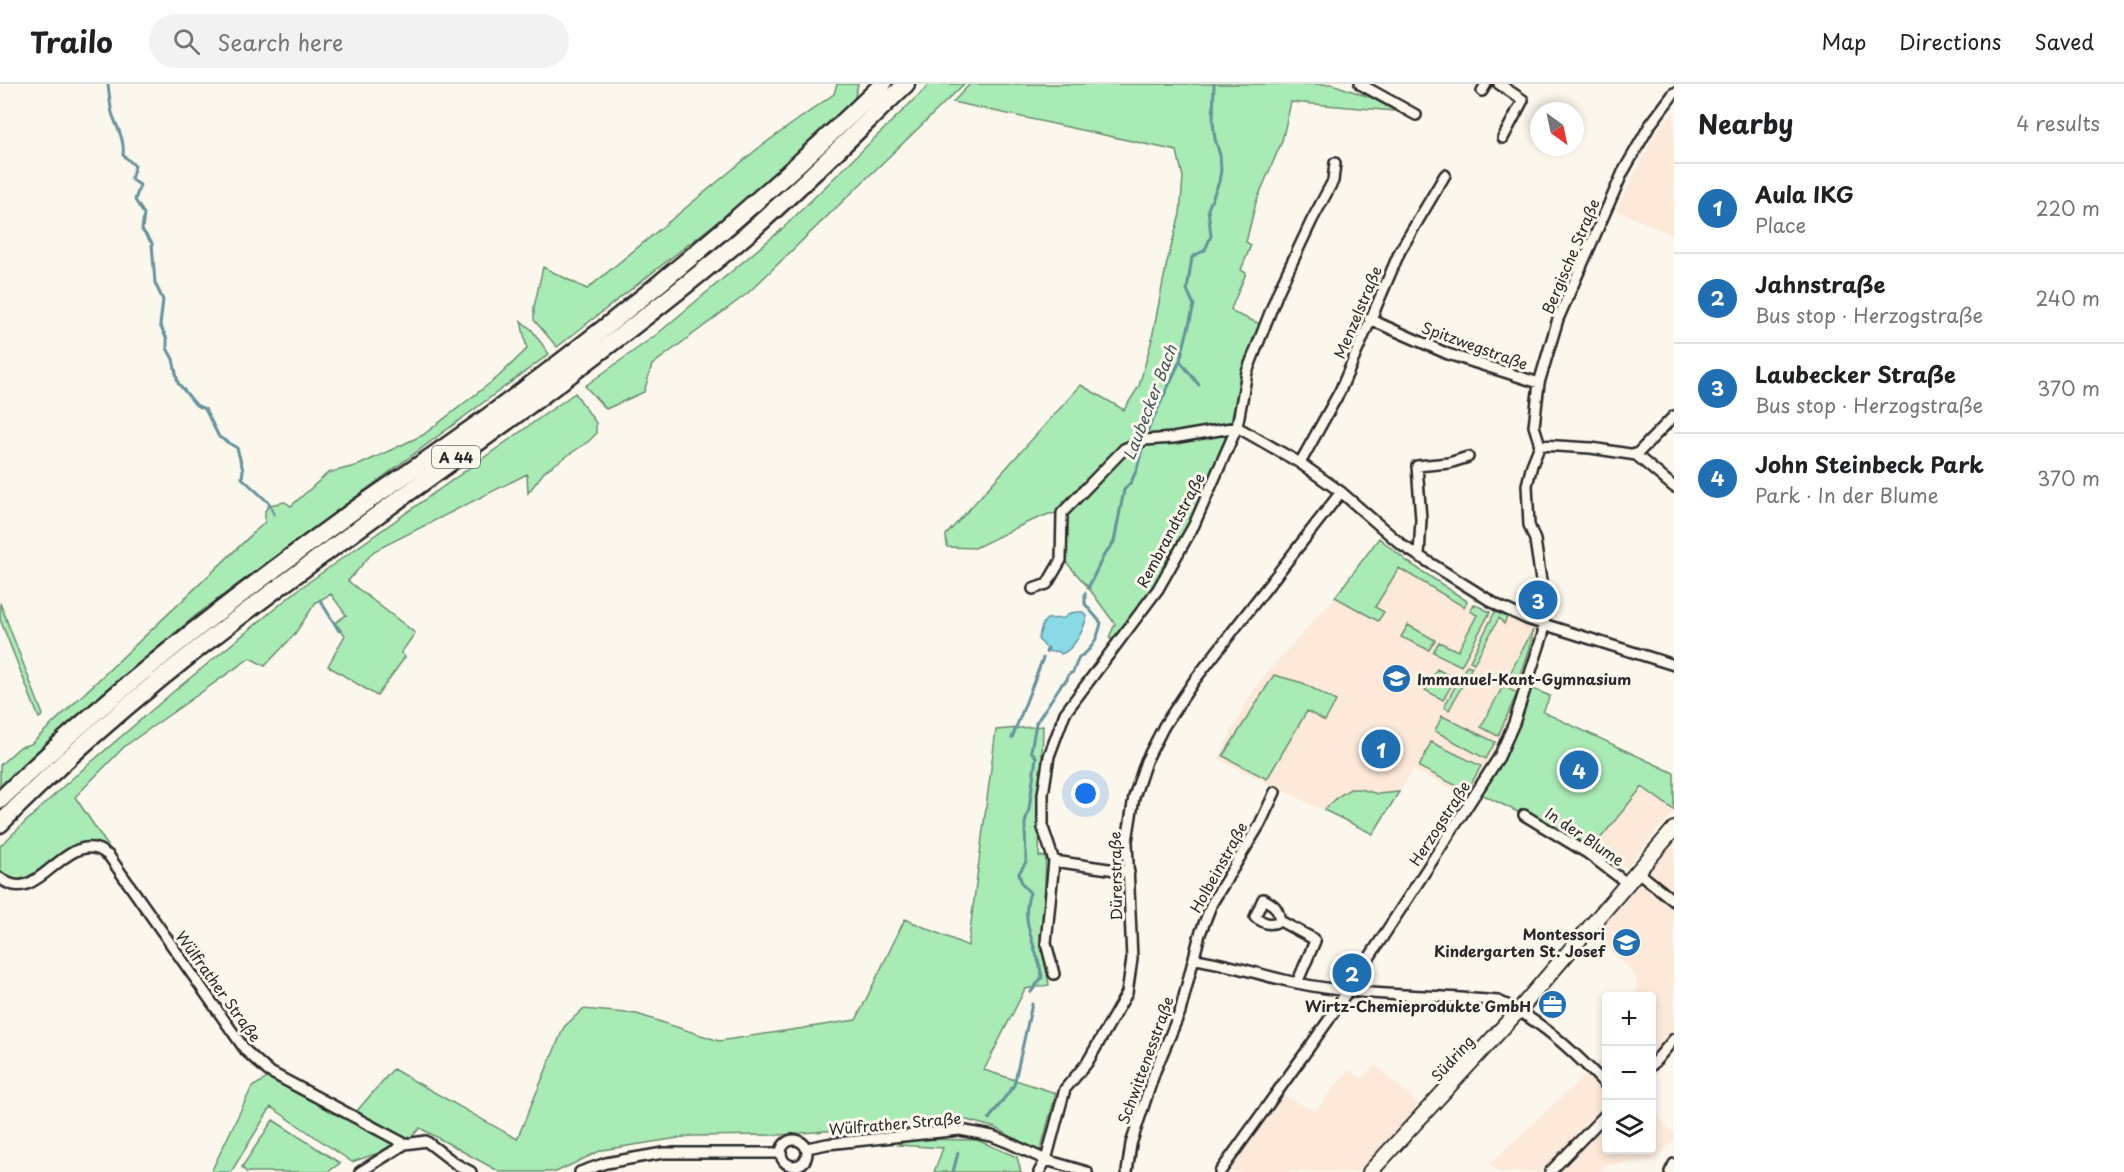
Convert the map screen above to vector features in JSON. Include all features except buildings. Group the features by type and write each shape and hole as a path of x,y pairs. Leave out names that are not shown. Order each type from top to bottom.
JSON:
{"highway":[{"name":"A 44","path":"0,800 113,698 227,605 348,515 503,406 637,302 741,217 883,84"},
{"name":"A 44","path":"0,824 126,708 234,621 566,377 752,230 906,84"}],"street":[{"path":"1360,84 1416,116"},
{"path":"1376,94 1381,84"},
{"path":"1499,84 1523,100 1503,138"},
{"name":"Bergische Straße","path":"1540,444 1534,426 1539,383 1558,319 1604,213 1637,146 1674,93"},
{"name":"Rembrandtstraße","path":"1054,861 1043,828 1043,794 1048,756 1065,712 1158,589 1194,525 1237,427 1247,372 1278,292 1333,181 1335,163"},
{"name":"Menzelstraße","path":"1300,463 1340,391 1400,250 1445,176"},
{"name":"Spitzwegstraße","path":"1369,319 1448,354 1539,383"},
{"path":"1636,455 1674,416"},
{"path":"1033,589 1047,584 1061,560 1062,513 1124,449 1145,440 1173,438 1237,427 1300,463 1341,492 1403,546 1474,593 1527,619 1674,665"},
{"path":"1540,444 1591,448 1636,455 1674,488"},
{"name":"Herzogstraße","path":"1221,1172 1348,990 1499,757 1514,723 1543,634 1544,601 1534,540 1528,525 1527,485 1540,444"},
{"path":"1419,556 1421,519 1417,466 1449,463 1468,457"},
{"name":"Dürerstraße","path":"1039,1172 1046,1160 1065,1089 1087,1063 1112,1023 1127,993 1132,959 1127,841 1134,797 1146,761 1164,726 1194,681 1341,492"},
{"name":"Holbeinstraße","path":"1195,959 1200,934 1212,903 1260,824 1275,792"},
{"name":"In der Blume","path":"1524,815 1587,853 1628,884"},
{"name":"Südring","path":"1370,1172 1519,1010 1674,829"},
{"name":"Wülfrather Straße","path":"0,878 6,884 24,886 73,852 84,848 98,849 109,856 246,1051 268,1071 405,1144 426,1141 456,1164 471,1172"},
{"path":"1054,974 1046,943 1054,861 1129,872"},
{"name":"In der Blume","path":"1638,872 1674,901"},
{"path":"1280,921 1315,941 1314,948 1297,983"},
{"path":"1195,959 1219,962 1297,983 1348,990 1498,1001 1519,1010 1560,1040 1602,1081"},
{"name":"Schwittenesstraße","path":"1127,1172 1135,1134 1155,1071 1180,1012 1195,959"},
{"path":"1656,1060 1674,1039"},
{"path":"1550,1172 1602,1118"},
{"name":"Wülfrather Straße","path":"807,1148 960,1130 1007,1142 1046,1160 1087,1172"},
{"path":"792,1140 798,1140 807,1148 806,1160 796,1169 785,1162 781,1153 786,1142 792,1140"},
{"path":"360,1172 405,1144"},
{"path":"580,1172 606,1162 663,1153 781,1153"},
{"path":"1670,1172 1674,1164"}],"shaded area":[{"path":"1674,111 1674,236 1616,210 1656,132"},
{"name":"Immanuel-Kant-Gymnasium","path":"1379,538 1408,562 1467,601 1490,612 1528,624 1543,634 1514,723 1477,792 1468,796 1413,770 1373,834 1218,759 1248,699 1269,670 1335,597"},
{"path":"1643,783 1674,806 1674,812 1627,868 1589,843"},
{"path":"1674,839 1674,1051 1656,1074 1656,992 1637,992 1635,975 1594,934"},
{"path":"1602,1059 1602,1154 1656,1154 1656,1114 1674,1135 1674,1141 1656,1159 1608,1165 1599,1172 1499,1172 1490,1164"},
{"path":"1375,1065 1419,1104 1360,1172 1220,1172 1278,1093 1316,1111 1348,1070 1362,1078"}],"green space":[{"path":"837,84 858,84 854,101 753,194 557,347 534,320 534,307 543,267 587,289 761,146 834,94"},
{"path":"930,84 964,84 748,293 652,365 644,392 606,409 585,386 656,335 782,229"},
{"path":"970,84 1332,84 1372,98 1395,111 1291,102 1282,141 1256,202 1246,242 1251,245 1241,270 1246,273 1231,309 1234,313 1265,326 1247,372 1237,427 1158,589 1116,645 1109,637 1115,624 1088,587 1065,561 1062,513 1049,514 1026,523 975,548 947,547 946,535 1081,385 1124,410 1139,386 1180,214 1183,177 1177,151 953,102"},
{"path":"521,321 532,330 549,354 195,616 112,686 0,789 0,765 20,747 31,744 265,522 265,511 269,505 285,502 291,506 328,473 359,465 423,435 498,377 527,349"},
{"path":"575,393 596,423 596,434 545,471 528,493 527,474 374,551 348,581 415,633 401,653 405,657 377,696 328,666 345,635 335,623 346,615 331,594 316,602 294,635 265,666 250,658 125,746 75,797 114,855 97,846 85,844 73,847 32,876 22,880 13,880 0,874 0,846 67,783 173,692 299,589"},
{"path":"1379,538 1408,562 1467,601 1464,607 1399,568 1375,607 1384,612 1378,621 1335,597"},
{"path":"0,603 43,715 39,718 0,619"},
{"path":"1474,604 1490,612 1461,666 1433,652 1439,642 1458,651 1477,615 1470,611"},
{"path":"1495,612 1507,617 1504,624 1499,618 1474,663 1470,661"},
{"path":"1408,625 1435,640 1429,650 1401,637"},
{"path":"1533,630 1530,648 1517,686 1506,681"},
{"path":"1467,665 1472,667 1449,710 1444,707"},
{"path":"1437,669 1455,679 1443,700 1425,690"},
{"path":"1274,675 1303,683 1336,701 1325,721 1307,711 1267,779 1223,756"},
{"path":"1503,686 1517,693 1498,736 1481,727"},
{"path":"1526,686 1550,696 1543,712 1674,773 1674,810 1642,787 1600,839 1589,847 1587,853 1524,815 1477,792 1499,757"},
{"path":"1442,716 1495,742 1486,759 1435,731"},
{"path":"1043,726 1039,856 1046,857 1043,930 1040,934 1049,985 1025,989 984,1070 1056,1093 1040,1152 996,1128 963,1119 780,1135 691,1136 602,1150 556,1172 500,1172 420,1128 405,1144 352,1162 271,1107 231,1172 211,1172 252,1087 269,1077 350,1119 393,1069 517,1139 564,1027 583,1009 637,1014 719,1041 856,1020 905,919 968,946 996,730"},
{"path":"1431,742 1481,766 1467,791 1419,767"},
{"path":"1350,789 1378,794 1399,792 1373,834 1324,810"},
{"path":"273,1120 340,1163 328,1172 246,1172 242,1167"},
{"path":"910,1139 977,1140 1017,1157 1021,1172 1002,1170 1001,1172 934,1172 943,1148 898,1145"}],"water":[{"path":"1083,612 1087,616 1078,638 1066,652 1061,654 1058,651 1050,652 1038,639 1043,623 1047,619 1064,618 1070,613"}],"waterway":[{"path":"108,84 112,113 123,144 123,155 135,166 131,179 140,185 135,200 144,214 142,230 152,243 155,283 163,300 160,325 167,339 167,348 173,359 178,383 196,405 205,409 219,437 237,448 243,470 242,478 269,503 274,514"},
{"name":"Laubecker Bach","path":"1088,588 1104,555 1114,542 1124,490 1137,469 1146,434 1180,361 1194,305 1187,290 1192,257 1205,250 1211,236 1208,209 1219,182 1221,170 1213,122 1214,84"},
{"path":"1180,361 1199,385"},
{"name":"Laubecker Bach","path":"1031,992 1042,977 1028,925 1027,904 1030,893 1022,884 1019,873 1026,862 1025,823 1036,757 1031,751 1036,723 1061,685 1067,680 1068,675 1073,672 1079,657 1094,643 1098,633 1101,623 1085,604 1085,593"},
{"path":"320,600 339,631"},
{"path":"1046,652 1048,648"},
{"path":"1012,738 1043,658"},
{"name":"Laubecker Bach","path":"989,1119 1014,1085 1032,1004"},
{"name":"Laubecker Bach","path":"953,1172 958,1153"}],"place":[{"name":"Laubecker Straße","path":"1538,600"},
{"name":"Immanuel-Kant-Gymnasium","path":"1396,678"},
{"name":"Aula IKG","path":"1381,749"},
{"name":"John Steinbeck Park","path":"1579,770"},
{"name":"Montessori Kindergarten St. Josef","path":"1626,942"},
{"name":"Jahnstraße","path":"1352,973"},
{"name":"Wirtz-Chemieprodukte GmbH","path":"1552,1005"}]}
